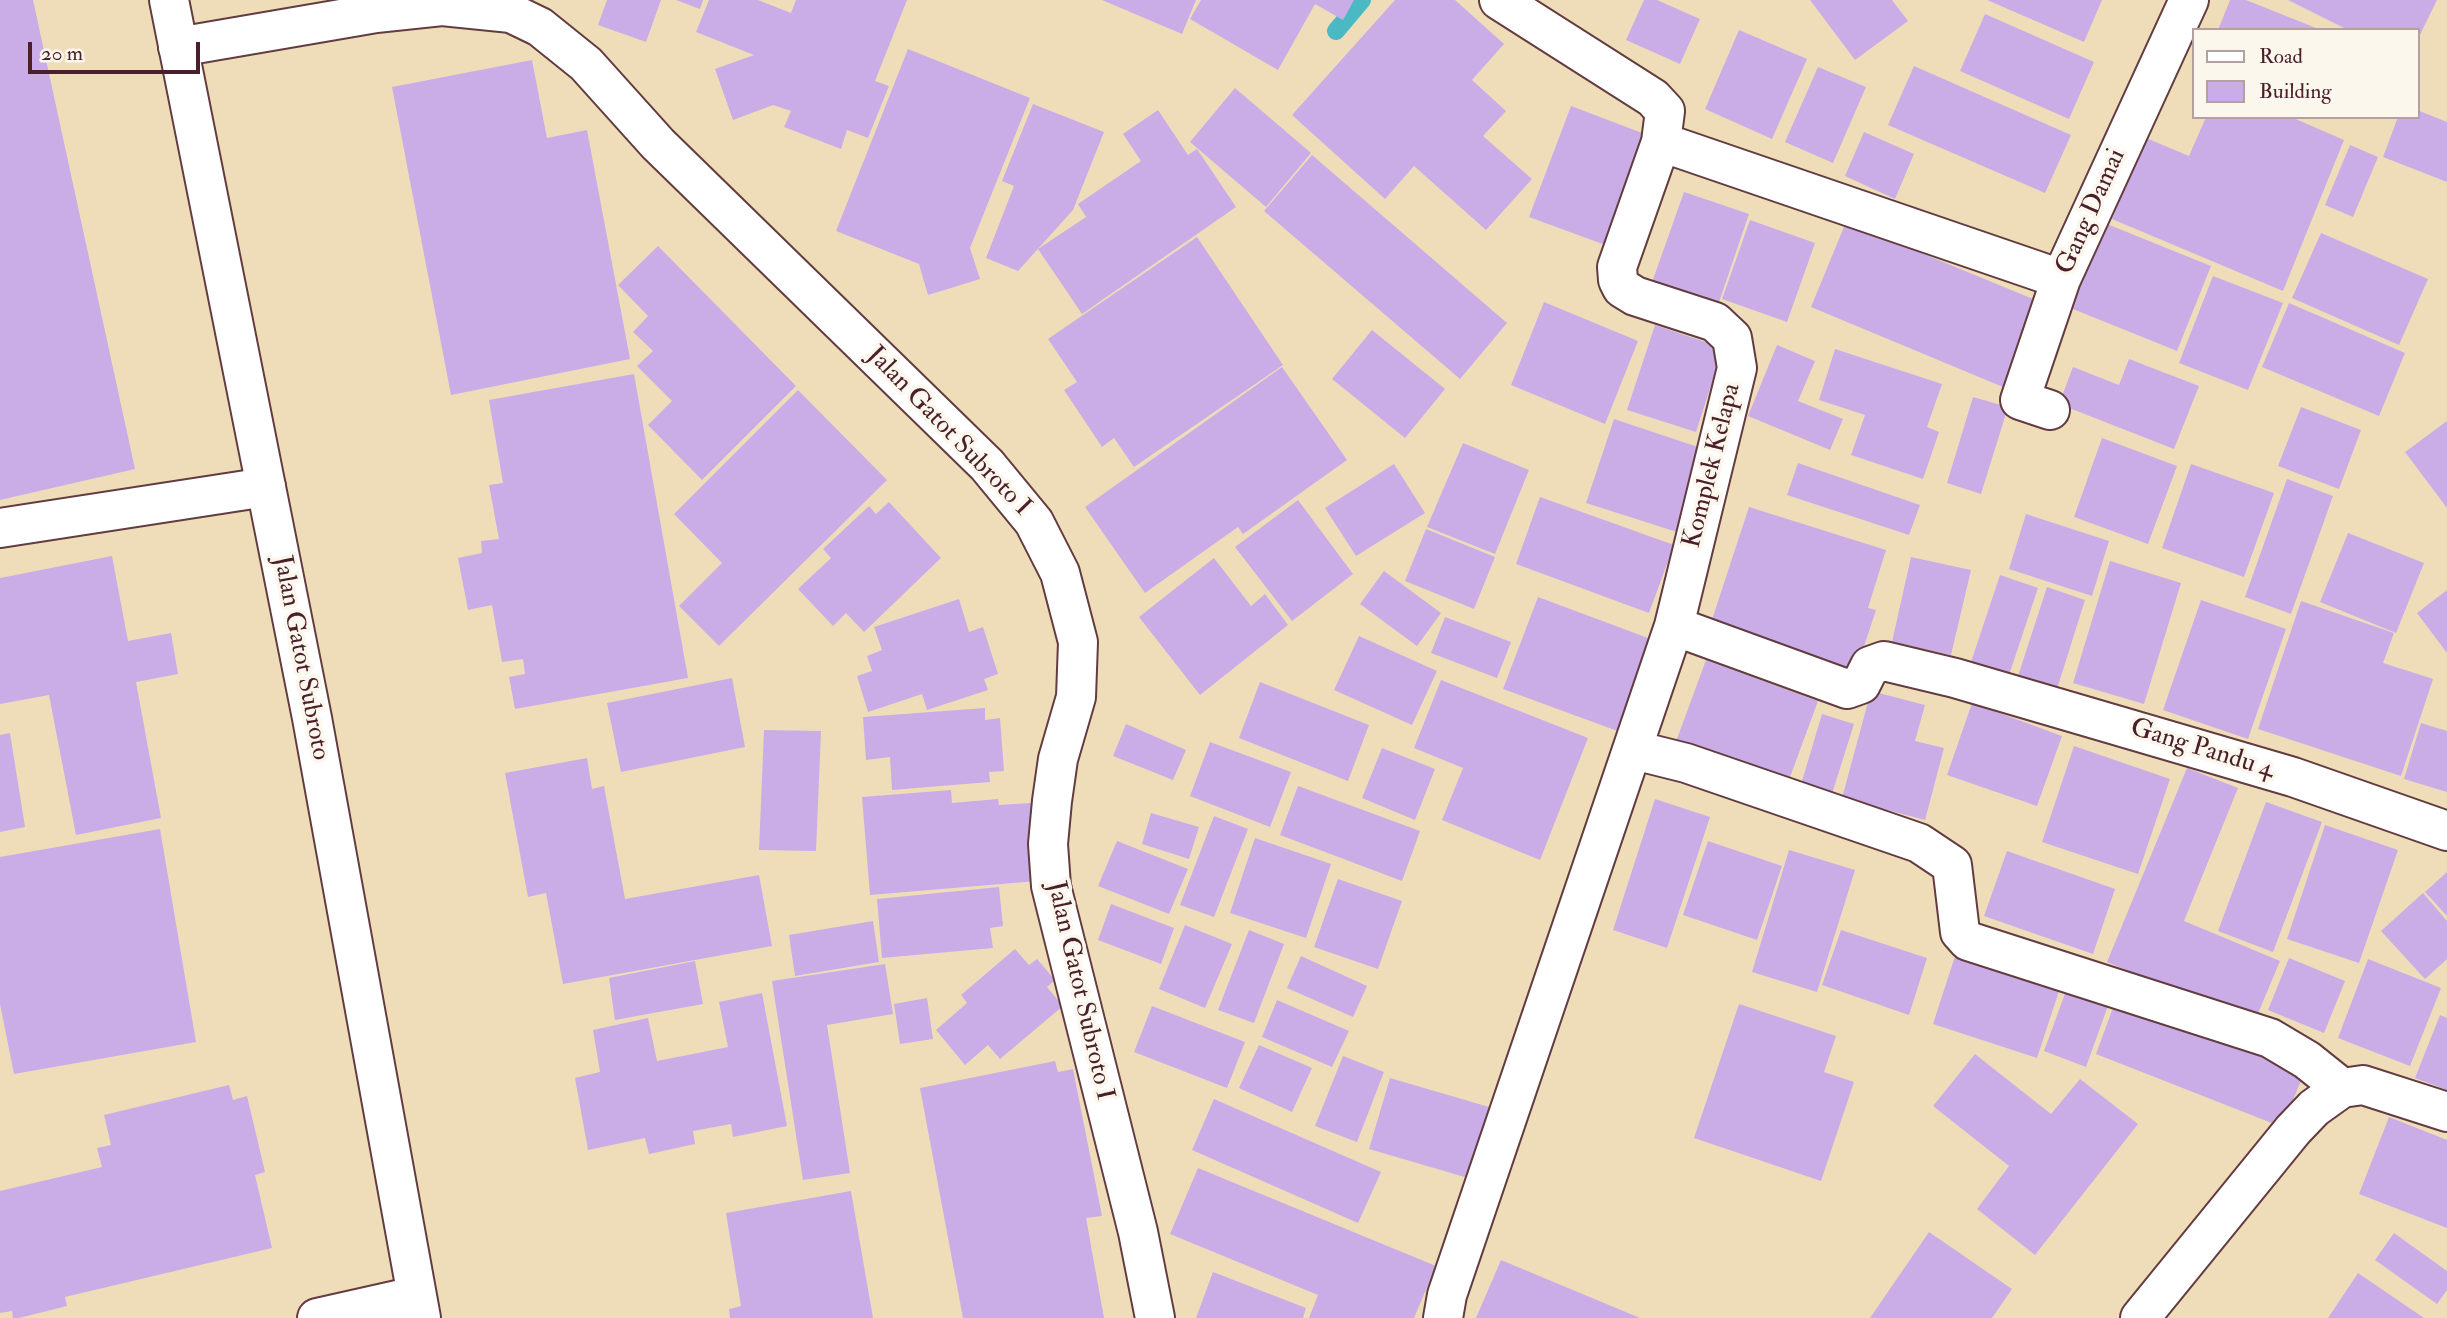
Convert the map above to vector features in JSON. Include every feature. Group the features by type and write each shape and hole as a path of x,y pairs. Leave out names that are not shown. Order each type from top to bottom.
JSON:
{"street":[{"name":"Jalan Gatot Subroto","path":"169,0 312,718 418,1307"},
{"name":"Komplek Kelapa","path":"1499,0 1653,98 1665,111 1661,142 1617,267 1618,280 1622,288 1635,296 1715,322 1732,338 1738,368 1674,626"},
{"name":"Gang Damai","path":"2050,410 2020,400 2062,279 2189,0"},
{"name":"Jalan Gatot Subroto I","path":"178,47 376,13 442,6 512,13 540,27 586,64 658,144 987,465 1034,522 1060,573 1078,642 1076,697 1058,760 1052,801 1048,844 1051,886 1138,1232 1155,1318"},
{"path":"1661,142 2062,279"},
{"path":"0,528 266,487"},
{"path":"1443,1318 1447,1295 1674,626"},
{"name":"Gang Pandu 4","path":"1674,626 1847,689 1861,684 1870,666 1884,661 1955,678 2293,777 2447,831"},
{"path":"1634,750 1686,763 1919,843 1952,865 1960,932 1968,941 2270,1038 2352,1087 2447,1112"},
{"path":"2140,1318 2293,1130 2314,1108 2352,1087"},
{"path":"317,1318 418,1307"}],"building":[{"path":"0,0 33,0 135,469 0,500"},
{"path":"607,0 661,0 646,42 598,25"},
{"path":"676,0 703,0 700,9"},
{"path":"709,0 758,0 791,13 796,0 907,0 875,81 889,86 868,138 847,130 841,149 784,127 791,111 773,105 733,120 715,69 754,55 696,32"},
{"path":"1102,0 1196,0 1182,34"},
{"path":"1201,0 1354,0 1343,20 1315,4 1278,70 1190,19"},
{"path":"1395,0 1455,0 1504,44 1472,80 1506,111 1483,136 1532,179 1486,230 1414,166 1385,199 1292,115"},
{"path":"1644,0 1657,0 1700,19 1680,64 1626,40"},
{"path":"1810,0 1892,0 1908,21 1855,60"},
{"path":"1987,0 2102,0 2084,42"},
{"path":"2230,0 2246,0 2316,28 2219,28"},
{"path":"2288,0 2437,0 2419,37 2419,28 2344,28"},
{"path":"1985,14 2094,62 2069,119 1960,71"},
{"path":"1739,30 1807,59 1772,139 1705,109"},
{"path":"908,49 1030,98 970,248 980,279 928,295 919,264 836,231"},
{"path":"532,60 547,138 587,130 630,359 451,395 392,87"},
{"path":"1914,66 2071,135 2045,193 1888,125"},
{"path":"1818,67 1866,87 1833,163 1785,142"},
{"path":"1235,88 1311,153 1266,207 1190,142"},
{"path":"1033,104 1104,132 1073,210 1018,271 986,258 1014,186 1002,181"},
{"path":"1571,106 1650,136 1608,246 1529,217"},
{"path":"1158,110 1188,155 1197,149 1236,207 1082,314 1038,249 1086,217 1078,204 1141,161 1123,134"},
{"path":"2419,111 2447,122 2447,182 2383,157 2397,119 2419,119"},
{"path":"2205,119 2296,119 2344,140 2283,291 2112,219 2146,138 2189,156"},
{"path":"1864,132 1914,154 1895,199 1845,176"},
{"path":"2350,145 2378,157 2353,217 2325,205"},
{"path":"1312,155 1507,323 1460,379 1264,211"},
{"path":"1684,192 1749,214 1717,308 1651,285"},
{"path":"1750,220 1815,243 1787,322 1722,299"},
{"path":"1846,222 2038,301 2003,387 1811,307"},
{"path":"2102,222 2211,266 2177,351 2068,307"},
{"path":"2321,233 2428,279 2399,345 2292,298"},
{"path":"1197,237 1283,365 1134,467 1114,438 1102,447 1064,390 1077,382 1048,339"},
{"path":"658,246 796,386 702,480 648,425 672,401 637,366 653,351 633,332 648,316 618,285"},
{"path":"2213,276 2283,303 2248,390 2179,363"},
{"path":"1544,302 1638,341 1605,424 1511,385"},
{"path":"2289,303 2405,353 2379,416 2262,367"},
{"path":"1655,325 1723,348 1696,432 1627,410"},
{"path":"1372,330 1445,389 1405,438 1332,379"},
{"path":"1777,345 1815,361 1798,401 1843,419 1830,450 1748,416"},
{"path":"1835,349 1942,384 1927,427 1939,432 1923,479 1851,455 1865,415 1819,400"},
{"path":"2129,359 2199,386 2174,449 2059,404 2073,367 2119,385"},
{"path":"1282,367 1347,460 1243,534 1238,527 1145,593 1085,507"},
{"path":"634,374 688,678 515,709 509,677 525,674 523,659 502,662 492,605 468,610 458,558 482,553 481,541 499,539 489,485 503,483 489,400"},
{"path":"798,390 887,480 719,646 679,606 722,563 674,514"},
{"path":"1973,397 2008,407 1981,494 1947,483"},
{"path":"2301,407 2361,430 2339,489 2278,466"},
{"path":"1614,419 1704,449 1677,532 1586,503"},
{"path":"2447,421 2447,508 2405,452"},
{"path":"2102,438 2177,466 2148,544 2074,517"},
{"path":"1463,443 1529,470 1495,554 1427,527"},
{"path":"1798,463 1920,505 1909,535 1787,495"},
{"path":"1394,464 1425,513 1356,556 1325,508"},
{"path":"2191,464 2274,493 2244,577 2162,548"},
{"path":"2287,479 2333,496 2291,614 2245,597"},
{"path":"1540,497 1674,545 1649,613 1516,564"},
{"path":"1298,500 1353,574 1292,621 1235,547"},
{"path":"889,502 941,558 864,632 846,613 833,626 798,589 831,558 823,549 869,506 876,514"},
{"path":"1749,507 1886,550 1868,608 1876,610 1853,680 1707,635"},
{"path":"2026,514 2109,541 2092,596 2009,569"},
{"path":"1426,529 1495,557 1474,609 1405,581"},
{"path":"2348,533 2424,563 2396,633 2320,602"},
{"path":"112,556 128,641 171,633 178,674 136,682 161,818 76,835 49,695 0,704 0,578"},
{"path":"1911,557 1971,570 1951,655 1892,642"},
{"path":"1214,558 1251,606 1265,594 1288,625 1200,695 1139,617"},
{"path":"2110,561 2181,583 2144,704 2073,683"},
{"path":"1384,571 1441,613 1417,646 1360,604"},
{"path":"2000,575 2038,588 2008,678 1970,665"},
{"path":"2047,587 2085,600 2057,689 2018,676"},
{"path":"2447,590 2447,653 2417,613"},
{"path":"1538,597 1656,641 1623,733 1503,689"},
{"path":"959,599 969,632 983,627 998,674 984,679 988,690 927,710 922,694 868,712 857,676 872,671 867,656 882,650 874,627"},
{"path":"2201,600 2286,629 2248,739 2163,710"},
{"path":"2301,601 2394,633 2383,663 2433,679 2401,776 2258,729"},
{"path":"1445,617 1511,642 1497,678 1431,653"},
{"path":"1359,636 1437,671 1412,725 1334,690"},
{"path":"1706,660 1818,701 1786,788 1674,747"},
{"path":"732,678 745,747 621,772 607,703"},
{"path":"1441,680 1588,738 1540,860 1442,820 1463,768 1414,748"},
{"path":"1260,682 1369,725 1348,781 1239,738"},
{"path":"1871,691 1925,705 1915,741 1944,748 1925,820 1842,798"},
{"path":"1972,703 2062,736 2037,806 1947,775"},
{"path":"985,708 985,720 1000,718 1004,771 989,772 990,782 892,790 890,757 866,760 863,717"},
{"path":"1822,714 1854,724 1830,800 1799,791"},
{"path":"2421,723 2447,731 2447,792 2404,779"},
{"path":"1126,724 1186,750 1173,780 1113,756"},
{"path":"764,730 821,731 816,851 759,850"},
{"path":"10,733 25,827 0,832 0,735"},
{"path":"1210,742 1291,772 1270,827 1190,796"},
{"path":"2074,746 2170,779 2138,874 2042,842"},
{"path":"1382,748 1435,769 1415,820 1362,798"},
{"path":"587,758 592,789 604,786 625,899 759,875 772,946 563,984 546,893 528,897 505,773"},
{"path":"2187,768 2238,788 2184,921 2280,961 2254,1023 2107,962"},
{"path":"1298,786 1420,831 1402,881 1280,835"},
{"path":"951,790 952,803 998,799 999,805 1031,803 1037,881 870,895 862,797"},
{"path":"1655,799 1710,817 1667,948 1613,930"},
{"path":"2266,802 2322,822 2273,952 2218,931"},
{"path":"1151,813 1199,827 1189,859 1142,844"},
{"path":"1214,816 1248,829 1214,917 1180,905"},
{"path":"2325,825 2398,850 2359,963 2287,939"},
{"path":"160,829 196,1042 14,1074 0,1004 0,857"},
{"path":"1255,838 1331,864 1306,938 1230,913"},
{"path":"1117,841 1188,869 1169,914 1098,886"},
{"path":"1708,841 1782,866 1757,940 1683,915"},
{"path":"1789,850 1855,870 1817,992 1752,972"},
{"path":"2007,851 2115,889 2093,954 1984,916"},
{"path":"2447,872 2447,916 2425,892"},
{"path":"1338,879 1402,901 1378,969 1314,947"},
{"path":"999,887 1003,926 990,928 993,948 882,958 877,899"},
{"path":"2423,893 2447,921 2447,959 2425,979 2381,931"},
{"path":"1111,904 1174,928 1161,964 1098,940"},
{"path":"873,921 879,962 795,976 789,935"},
{"path":"1185,925 1232,944 1205,1008 1159,989"},
{"path":"1249,930 1284,944 1254,1023 1218,1010"},
{"path":"1841,930 1927,958 1909,1015 1822,985"},
{"path":"1958,947 2062,982 2037,1058 1933,1024"},
{"path":"1015,949 1029,965 1037,959 1055,980 1047,987 1063,1006 1000,1059 988,1045 965,1065 936,1030 967,1003 961,995"},
{"path":"1301,956 1367,986 1353,1017 1287,988"},
{"path":"2289,958 2345,981 2324,1033 2268,1010"},
{"path":"2368,959 2441,988 2410,1066 2338,1038"},
{"path":"695,961 703,1004 615,1020 609,978"},
{"path":"885,964 893,1014 827,1025 850,1173 803,1180 772,981"},
{"path":"2071,977 2113,992 2086,1067 2044,1051"},
{"path":"762,993 787,1126 733,1137 731,1124 693,1131 695,1144 649,1154 645,1138 588,1150 575,1078 600,1072 593,1030 648,1018 657,1061 728,1047 719,1002"},
{"path":"2118,994 2306,1068 2282,1127 2096,1054"},
{"path":"927,998 933,1039 900,1044 894,1004"},
{"path":"1277,1000 1349,1031 1332,1067 1262,1037"},
{"path":"1739,1004 1836,1036 1824,1072 1854,1082 1821,1181 1694,1138"},
{"path":"1152,1006 1245,1042 1227,1088 1134,1052"},
{"path":"2440,1015 2447,1018 2447,1090 2415,1078"},
{"path":"1259,1045 1312,1068 1292,1112 1239,1088"},
{"path":"1975,1054 2051,1114 2080,1079 2138,1124 2035,1255 1977,1209 2009,1166 1933,1106"},
{"path":"1343,1056 1384,1072 1357,1142 1315,1126"},
{"path":"1055,1061 1058,1072 1073,1069 1102,1216 1086,1218 1104,1318 963,1318 920,1088"},
{"path":"1390,1078 1489,1107 1468,1178 1369,1149"},
{"path":"229,1085 233,1100 247,1096 265,1172 255,1175 272,1248 65,1297 67,1306 19,1318 13,1318 12,1311 0,1313 0,1191 102,1167 97,1148 111,1145 104,1115"},
{"path":"1214,1099 1381,1172 1358,1223 1192,1150"},
{"path":"2389,1117 2447,1140 2447,1228 2359,1194"},
{"path":"1198,1168 1436,1266 1414,1318 1309,1318 1318,1295 1170,1234"},
{"path":"851,1191 873,1318 730,1318 729,1309 741,1306 726,1213"},
{"path":"1929,1232 2012,1289 1992,1318 1870,1318"},
{"path":"2394,1233 2447,1271 2447,1290 2437,1304 2375,1260"},
{"path":"1501,1260 1640,1318 1476,1318"},
{"path":"1213,1272 1306,1308 1303,1318 1196,1318"},
{"path":"2358,1273 2424,1318 2328,1318"}],"waterway":[{"path":"1336,31 1362,0"}]}
